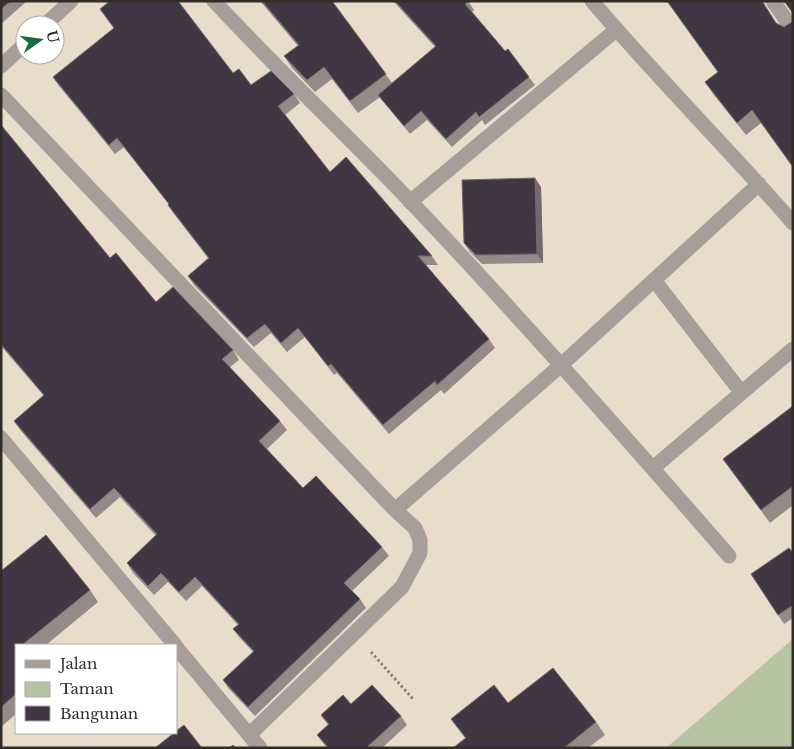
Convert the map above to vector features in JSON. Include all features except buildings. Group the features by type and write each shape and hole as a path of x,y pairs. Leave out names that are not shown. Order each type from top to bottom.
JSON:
{"street":[{"path":"56,15 71,1"},
{"path":"214,1 410,202 653,468 729,556"},
{"path":"592,1 616,30 793,223"},
{"path":"773,1 793,30"},
{"path":"410,202 616,30"},
{"path":"1,66 15,53"},
{"path":"1,95 395,510 415,528 420,540 420,553 402,587 249,735"},
{"path":"395,510 560,366 759,184"},
{"path":"654,280 741,392"},
{"path":"653,468 793,349"},
{"path":"1,438 173,644"},
{"path":"178,650 260,748"}],"path":[{"path":"354,633 413,699"}],"green space":[{"path":"793,639 793,748 666,748"}]}
